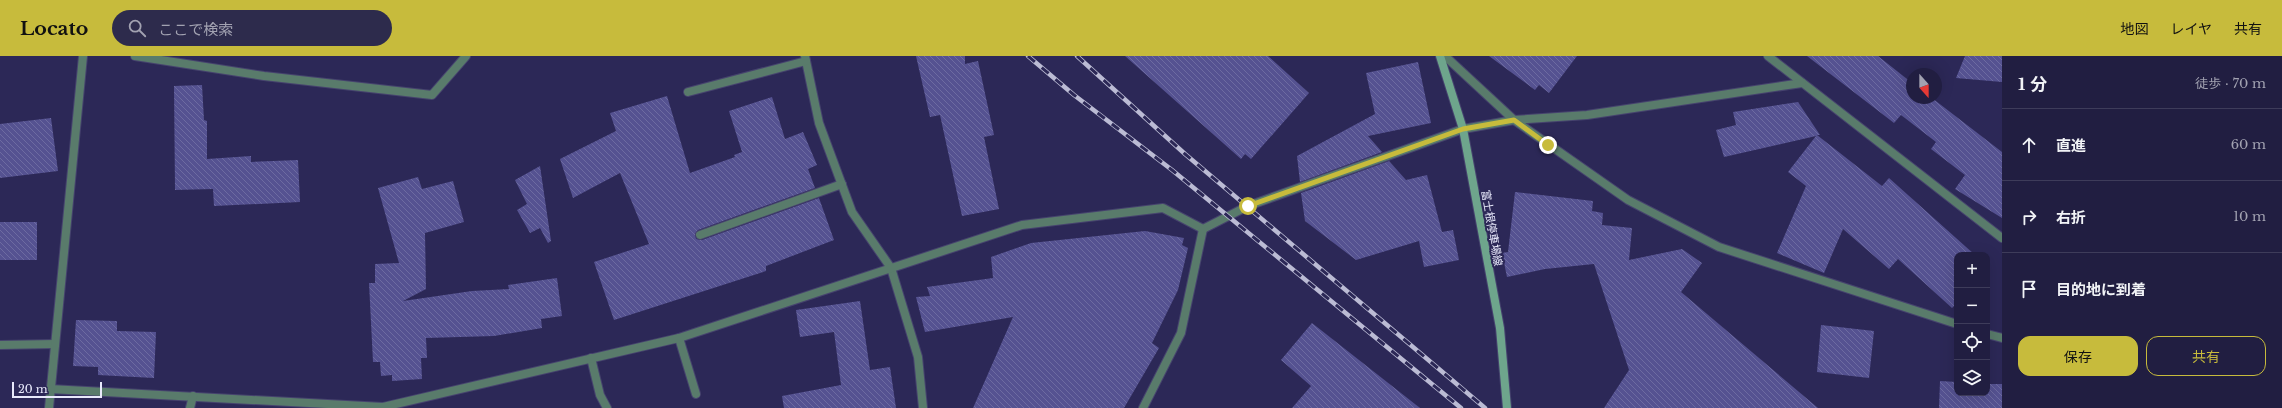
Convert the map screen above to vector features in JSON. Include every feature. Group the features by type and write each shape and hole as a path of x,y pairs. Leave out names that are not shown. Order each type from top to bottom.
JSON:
{"main road":[{"name":"富士根停車場線","path":"1440,56 1463,129 1500,328 1507,408"}],"street":[{"path":"49,408 83,56"},
{"path":"135,56 264,76 432,95 466,56"},
{"path":"1445,56 1514,120 1628,200 1719,247 1954,323"},
{"path":"1768,56 2002,238"},
{"path":"688,92 805,59 819,123 852,212 891,268 918,357 923,408"},
{"path":"1203,229 1248,206 1463,129 1514,120 1587,115 1802,83"},
{"path":"700,235 842,184"},
{"path":"50,389 383,407 679,338 1022,225 1163,208 1203,229"},
{"path":"1142,408 1181,333 1203,229"},
{"path":"1990,335 2002,338"},
{"path":"679,338 696,394"},
{"path":"0,344 55,344"},
{"path":"591,358 600,395 607,408"},
{"path":"190,408 193,396"}],"building":[{"path":"916,56 965,56 965,64 978,61 994,135 984,137 999,209 962,216 940,115 930,117"},
{"path":"1125,56 1268,56 1309,93 1251,159 1245,154 1241,159"},
{"path":"1489,56 1577,56 1549,93 1539,85 1535,90"},
{"path":"1807,56 1878,56 1906,78 1906,104 1940,104 2002,152 2002,218 1955,189 1965,175 1931,149 1936,142 1901,115 1894,123"},
{"path":"1965,56 2002,56 2002,82 1956,78"},
{"path":"1418,62 1431,123 1368,136 1382,152 1300,182 1297,156 1375,114 1366,73"},
{"path":"202,85 204,120 207,121 207,159 251,156 251,162 298,160 300,202 214,206 213,189 175,190 174,86"},
{"path":"667,96 690,173 735,157 734,155 742,152 729,111 772,97 785,139 803,132 817,165 808,169 815,188 698,230 695,234 696,239 702,240 819,198 834,240 766,266 766,271 614,320 594,262 649,244 620,173 573,198 560,159 616,131 610,113"},
{"path":"1798,102 1820,135 1817,135 1882,186 1889,178 1972,252 1954,252 1954,306 1952,308 1898,259 1889,269 1843,229 1824,273 1777,253 1806,186 1788,172 1816,136 1724,157 1716,130 1736,125 1733,112"},
{"path":"51,118 58,171 0,178 0,124"},
{"path":"1389,161 1406,180 1427,175 1442,232 1453,230 1459,260 1424,267 1419,241 1356,260 1305,221 1301,193"},
{"path":"540,166 551,241 548,243 540,228 530,233 517,210 527,204 515,180"},
{"path":"418,177 422,189 453,181 464,222 425,233 426,289 403,301 472,291 509,289 508,285 557,278 562,316 541,319 542,328 494,336 426,338 427,358 421,358 422,379 392,381 392,375 381,376 380,362 373,362 369,283 375,283 375,264 399,263 378,188"},
{"path":"1515,192 1593,201 1592,211 1603,213 1602,225 1632,228 1629,260 1682,249 1702,263 1681,292 1818,408 1604,408 1629,370 1594,264 1545,269 1507,277 1502,253 1508,252"},
{"path":"0,222 37,222 37,260 0,260"},
{"path":"1145,231 1184,238 1182,245 1188,248 1178,290 1152,343 1159,348 1124,408 973,408 1013,317 925,332 916,297 930,296 927,287 993,278 991,257 1031,243"},
{"path":"860,301 870,370 890,367 896,408 784,408 782,396 841,385 834,332 800,337 796,310"},
{"path":"76,320 117,321 117,331 156,332 154,378 98,375 98,367 73,366"},
{"path":"1312,323 1420,408 1292,408 1311,386 1281,360"},
{"path":"1821,325 1874,331 1869,378 1817,372"},
{"path":"1940,381 1954,382 1954,396 1990,396 1990,384 2002,384 2002,408 1939,408"}],"railway":[{"path":"1028,56 1074,95 1172,170 1461,408"},
{"path":"1077,56 1185,154 1485,408"}],"route":[{"path":"1248,206 1463,129 1514,120 1548,145"}]}
